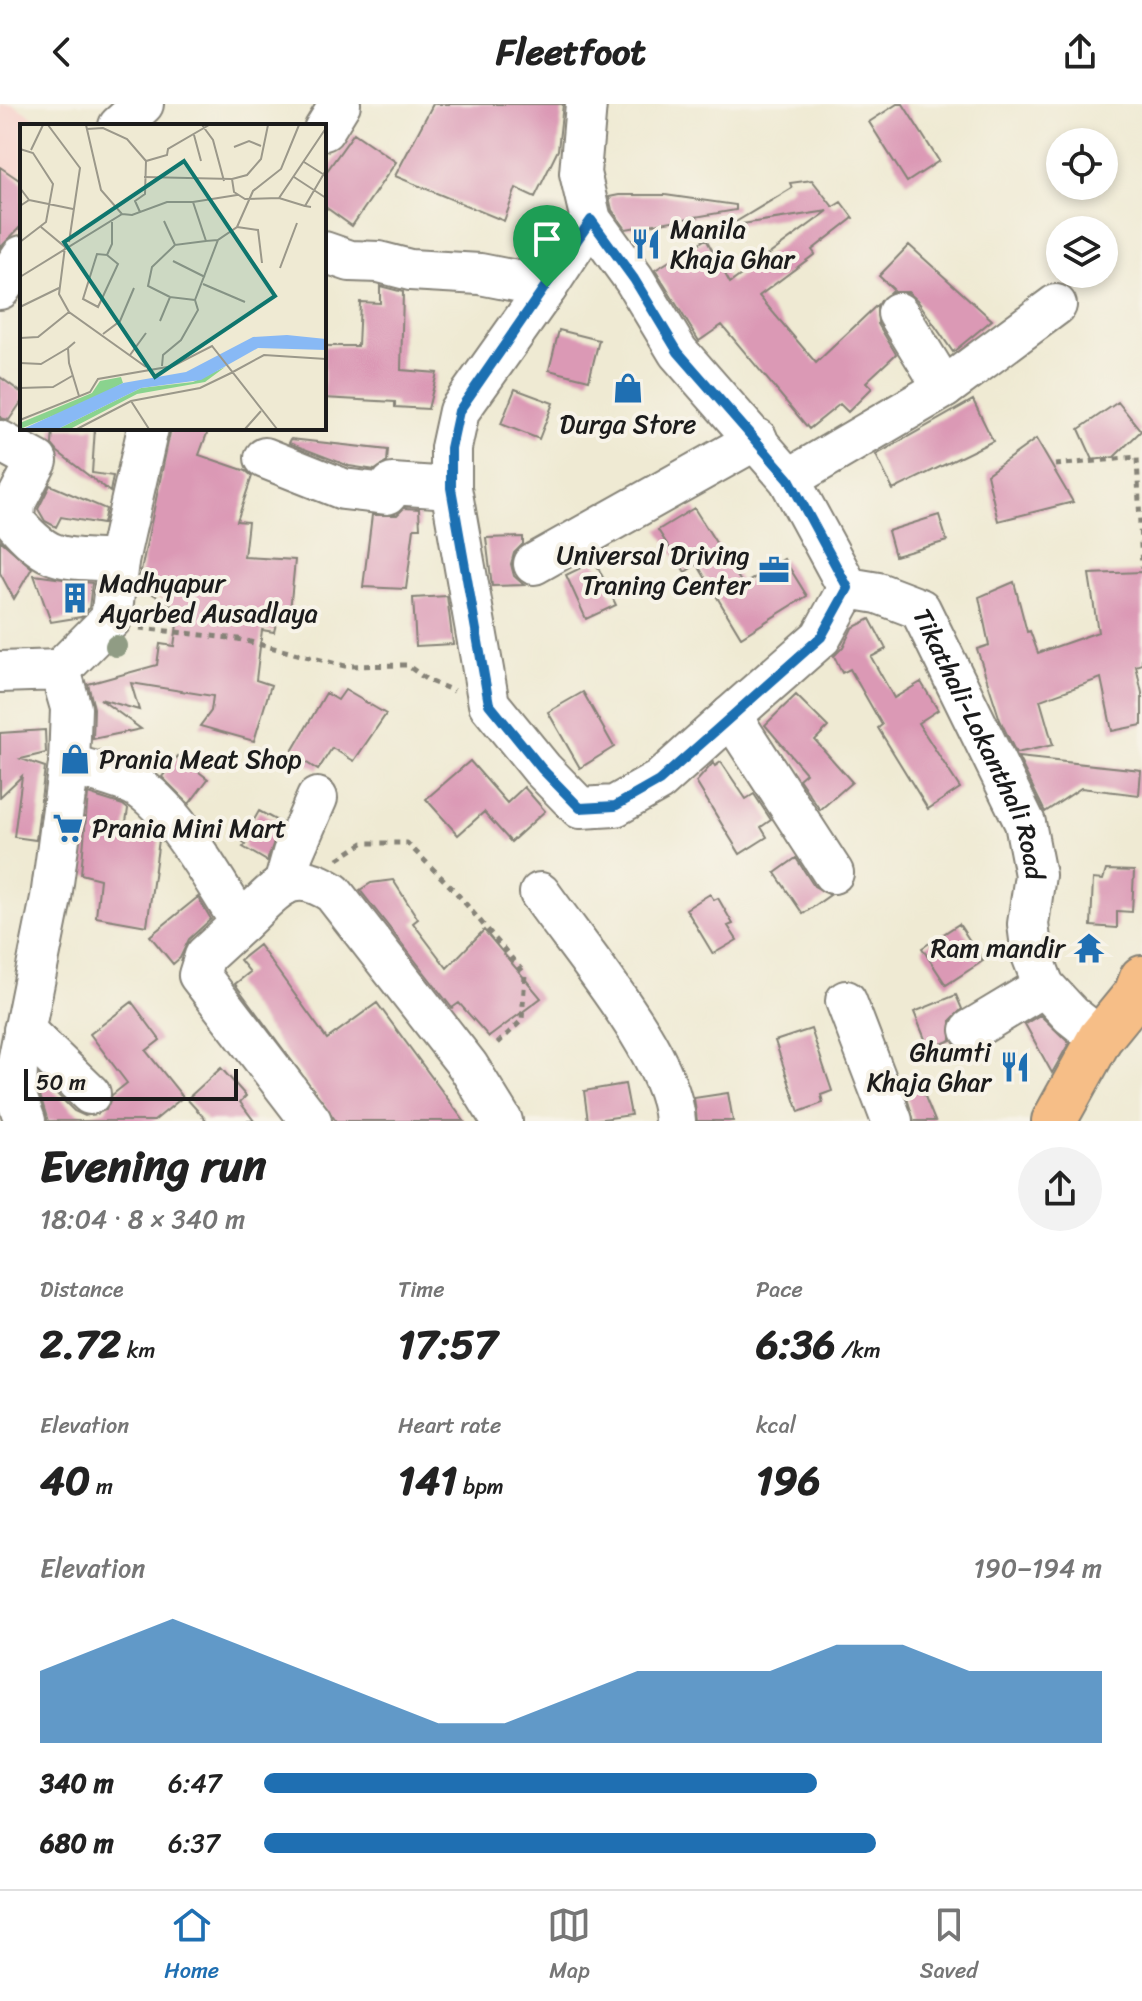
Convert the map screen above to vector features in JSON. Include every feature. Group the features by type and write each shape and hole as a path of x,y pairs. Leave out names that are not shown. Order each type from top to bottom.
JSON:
{"main road":[{"path":"1054,1121 1100,1038 1136,994 1142,978"}],"street":[{"path":"121,124 143,104"},
{"path":"326,127 340,104"},
{"path":"586,104 580,173 591,220 634,279 678,352 789,479 848,588 821,637 659,781 615,806 580,808 542,769 489,704 451,488 451,448 459,411 591,220"},
{"path":"326,253 334,259 379,262 410,270 480,274 547,287"},
{"path":"0,289 20,259"},
{"path":"789,479 944,388 1056,305"},
{"path":"898,313 944,388"},
{"path":"0,672 60,670 111,619 118,561 148,430"},
{"path":"534,564 757,439"},
{"path":"0,441 37,461 15,503 14,521 36,547 53,556 118,561"},
{"path":"265,458 343,489 387,494 392,484 451,488"},
{"name":"Tikathali-Lokanthali Road","path":"848,588 878,593 920,609 1025,823 1035,875 1028,924 1032,955 1044,986 1071,1015 1100,1038"},
{"path":"14,1100 24,1030 51,898 69,764 71,708 60,670"},
{"path":"731,716 833,873"},
{"path":"69,764 136,786 162,809 194,849 241,923"},
{"path":"291,881 293,853 317,798"},
{"path":"311,1121 199,975 205,956 291,881 318,883 333,893 468,1066 502,1121"},
{"path":"540,893 654,1058 674,1106 675,1121"},
{"path":"971,1030 1044,986"},
{"path":"846,1001 892,1121"},
{"path":"24,1030 90,1094"}],"path":[{"path":"1055,465 1137,457 1142,569"},
{"path":"111,619 147,631 238,639 345,666 407,665 427,680 489,704"},
{"path":"291,881 328,866 363,843 407,843 454,890 525,974 522,1020 468,1066"}],"shaded area":[{"path":"0,104 12,104 45,124 20,124 20,174 2,206"}],"building":[{"path":"433,104 563,104 558,150 535,197 516,188 504,221 395,176"},
{"path":"897,104 903,104 939,161 907,182 869,122"},
{"path":"354,133 396,162 352,226 326,207 326,172"},
{"path":"0,167 20,181 20,227 0,248"},
{"path":"812,180 833,207 841,202 853,218 812,250 815,254 759,296 816,363 877,305 878,324 896,354 866,382 872,388 848,412 840,404 809,429 722,325 699,341 655,270 706,239 730,283 828,211 729,226 792,188 790,183"},
{"path":"665,195 736,205 736,210 626,229 612,210 609,197"},
{"path":"909,245 992,320 953,352 917,300 908,292 890,292 893,289 879,276"},
{"path":"380,286 403,292 401,370 437,373 428,409 395,407 395,402 326,398 326,346 358,346 360,302 380,303"},
{"path":"559,330 599,340 589,380 549,370"},
{"path":"0,377 20,392 20,404 9,420 0,418"},
{"path":"515,389 553,403 539,439 501,424"},
{"path":"973,400 993,441 893,490 876,455"},
{"path":"1118,402 1141,431 1114,457 1093,460 1079,429"},
{"path":"53,430 95,430 92,473 113,476 110,492 58,452 52,445"},
{"path":"171,430 208,430 199,455 246,471 252,476 237,521 248,522 244,557 295,560 290,611 279,611 274,632 262,630 256,680 271,685 254,741 200,726 211,711 213,696 131,683 139,710 100,699 141,729 93,739 94,708 88,684 157,665 160,644 174,646 179,610 138,585"},
{"path":"291,439 388,450 387,462 375,470 349,466 289,443"},
{"path":"1036,439 1073,502 998,521 987,474"},
{"path":"50,485 106,509 103,524 61,517 56,527 45,521 38,509"},
{"path":"404,508 419,509 420,528 414,528 406,589 363,587 372,515 397,515"},
{"path":"694,508 743,585 784,559 807,596 741,637 697,564 685,572 658,530"},
{"path":"939,515 947,541 895,556 888,531"},
{"path":"523,537 523,544 514,553 511,564 514,576 524,585 492,586 486,538"},
{"path":"0,540 32,568 14,599 0,573"},
{"path":"595,561 616,605 586,619 566,575"},
{"path":"1142,572 1142,664 1136,666 1142,693 1142,725 1112,731 1101,678 1040,700 1053,745 1016,753 1000,720 977,649 989,645 979,597 1014,582 1027,632 1030,631 1038,653 1098,632 1089,574"},
{"name":"Madhyapur Ayarbed Ausadlaya","path":"34,575 92,583 89,608 81,617 51,622"},
{"path":"447,596 453,644 416,646 413,598"},
{"path":"870,619 886,649 871,657 894,698 921,682 938,710 918,723 960,788 928,809 878,728 882,725 850,669 842,673 834,656 843,647 852,628"},
{"path":"345,690 386,714 354,761 332,748 318,770 291,753 326,693 338,700"},
{"path":"583,692 614,747 580,768 548,712"},
{"path":"796,695 828,727 815,740 852,782 820,810 799,779 806,773 765,725"},
{"path":"45,730 46,753 21,759 45,767 36,840 14,837 22,776 0,797 0,733"},
{"path":"178,756 208,779 189,804 162,777"},
{"path":"1018,757 1141,770 1139,795 1081,788 1045,812"},
{"path":"470,761 507,803 524,787 545,811 511,842 484,812 458,835 426,799"},
{"path":"721,762 746,799 754,794 771,820 761,827 767,837 740,854 696,782 713,763 715,766"},
{"path":"88,794 123,805 128,809 125,828 159,840 147,926 96,917 100,879 81,874"},
{"path":"259,811 281,823 267,861 243,847 246,844 242,841"},
{"path":"796,858 814,886 830,895 803,914 775,873"},
{"path":"1106,870 1134,871 1132,912 1117,911 1117,928 1091,926 1093,879 1103,880"},
{"path":"393,880 418,919 413,923 447,968 484,930 541,998 489,1037 459,1003 452,1008 360,890 371,883"},
{"path":"710,894 714,900 718,898 733,924 728,926 737,940 713,954 686,909"},
{"path":"198,897 211,919 189,939 180,958 173,964 150,936"},
{"path":"959,924 983,961 946,985 922,948"},
{"path":"259,945 327,1039 377,1003 464,1121 336,1121 235,984 250,972 240,960"},
{"path":"956,995 962,1009 951,1020 951,1040 929,1049 914,1012"},
{"path":"132,1002 160,1040 146,1051 183,1097 154,1121 48,1121 39,1092 40,1077 74,1111 85,1116 106,1110 112,1095 127,1083 90,1034"},
{"path":"1040,1015 1069,1043 1052,1073 1025,1024"},
{"path":"811,1029 832,1091 821,1095 823,1103 799,1112 775,1041"},
{"path":"221,1068 246,1096 240,1102 254,1121 207,1121 187,1099"},
{"path":"919,1082 935,1121 914,1121 904,1088"},
{"path":"625,1084 631,1115 588,1121 584,1091"},
{"path":"728,1093 733,1121 697,1121 694,1098"}],"place":[{"name":"Manila Khaja Ghar","path":"646,244"},
{"name":"Durga Store","path":"628,388"},
{"name":"Universal Driving Traning Center","path":"774,570"},
{"name":"Madhyapur Ayarbed Ausadlaya","path":"75,598"},
{"name":"Prania Meat Shop","path":"75,759"},
{"name":"Prania Mini Mart","path":"68,828"},
{"name":"Ram mandir","path":"1089,948"},
{"name":"Ghumti Khaja Ghar","path":"1015,1067"}],"route":[{"path":"591,220 634,279 678,352 789,479 848,588 821,637 659,781 615,806 580,808 542,769 489,704 451,488 451,448 459,411 547,287 591,220"}]}
